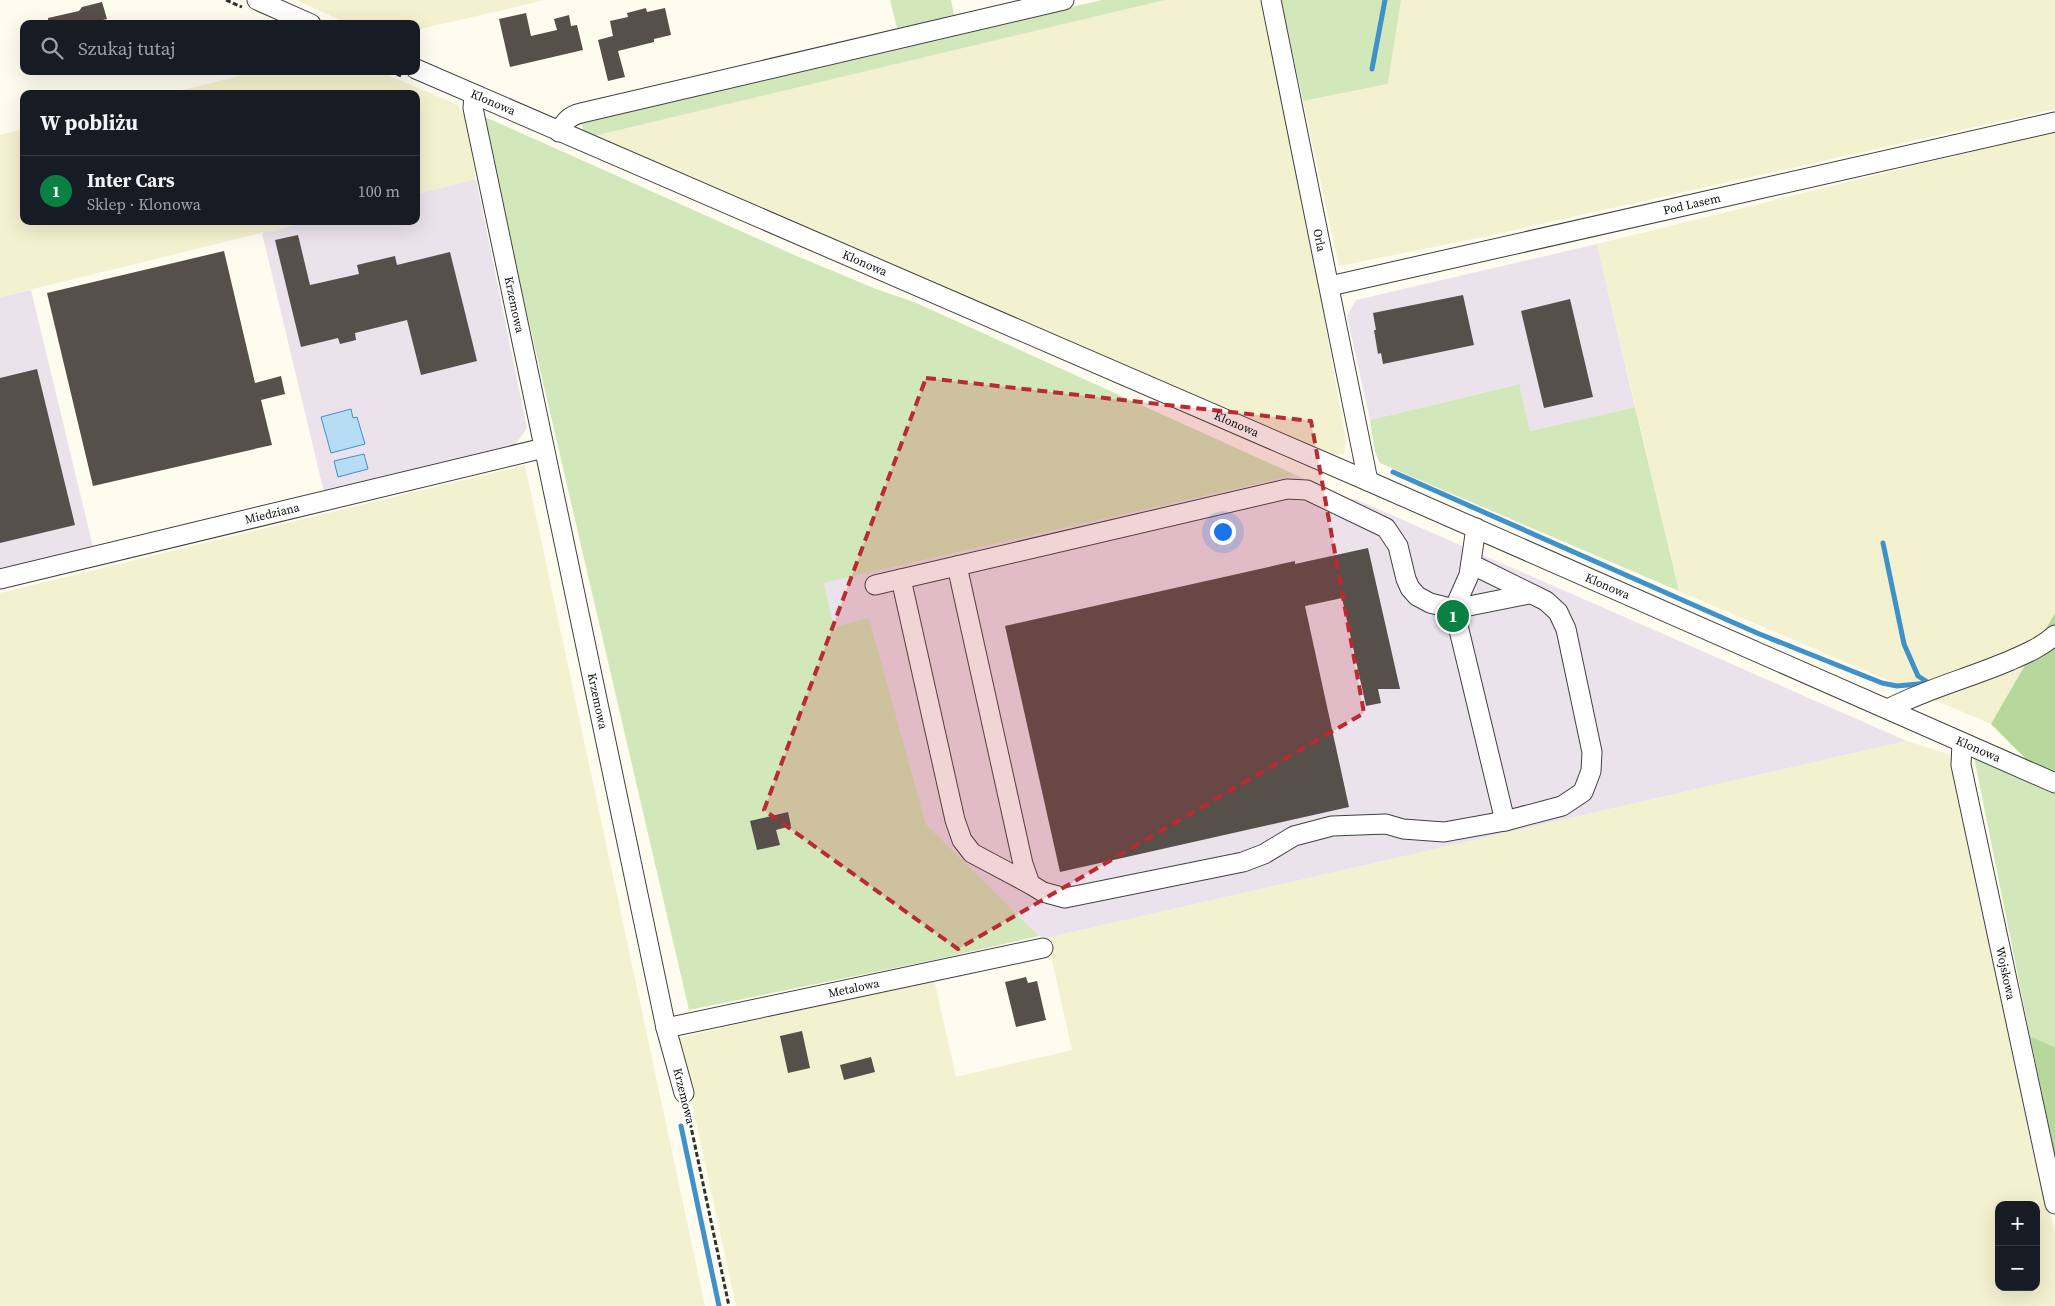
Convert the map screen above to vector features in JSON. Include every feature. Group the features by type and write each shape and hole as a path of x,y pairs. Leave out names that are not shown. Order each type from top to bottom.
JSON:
{"street":[{"path":"257,0 302,20"},
{"path":"559,132 565,121 573,115 1064,0"},
{"name":"Orla","path":"1271,0 1368,480"},
{"name":"Klonowa","path":"420,71 1368,480 2055,783"},
{"name":"Krzemowa","path":"474,94 473,108 544,448 666,1028 684,1093"},
{"name":"Pod Lasem","path":"1330,286 2055,122"},
{"name":"Miedziana","path":"0,579 544,448"},
{"path":"875,586 1296,488 1307,490 1386,528 1398,546 1410,588 1417,596 1430,603 1454,608 1529,594"},
{"path":"1476,528 1470,575 1454,608 1505,821"},
{"path":"901,580 955,820 962,840 972,853 1042,892 1065,898 1243,862 1264,854 1294,836 1332,826 1386,824 1404,829 1444,832 1505,821 1562,806 1583,792 1591,771 1592,752 1566,629 1558,612 1546,601 1471,564"},
{"path":"957,566 1023,864 1030,884"},
{"path":"1888,710 1906,700 1994,668 2026,654 2055,635"},
{"name":"Wojskowa","path":"1962,743 1961,766 2055,1204"},
{"name":"Metalowa","path":"666,1028 1043,948"}],"path":[{"name":"Krzemowa","path":"684,1093 730,1306"}],"highlighted area":[{"path":"926,378 1311,421 1364,713 958,949 764,810"}],"shaded area":[{"path":"296,0 545,0 420,29 420,20 340,20"},
{"path":"1165,0 1261,0 1317,278 1346,440 1344,454 1333,455 594,136"},
{"path":"1401,0 2055,0 2055,109 1483,237 1339,266 1303,101 1388,84"},
{"path":"242,75 387,75 458,105 466,120 476,179 420,193 420,90 183,90"},
{"path":"20,130 20,225 294,225 0,297 0,135"},
{"path":"2055,131 2055,613 1991,724 1679,591 1597,244"},
{"path":"476,179 527,428 515,445 324,492 262,233 294,225 420,225 420,193"},
{"path":"1597,244 1635,407 1530,431 1518,384 1370,420 1347,316 1356,300"},
{"path":"31,290 93,547 0,570 0,297"},
{"path":"525,465 705,1306 0,1306 0,593"},
{"path":"1296,475 1349,499 1355,499 1907,741 1047,938 1039,936 926,824 869,619 834,627 824,583"},
{"path":"1907,741 1954,756 2055,1233 2055,1306 736,1306 678,1038 934,979 956,1077 1072,1050 1047,938"}],"green space":[{"path":"890,0 951,0 954,15 897,28"},
{"path":"1102,0 1165,0 594,136 584,133 581,122 584,119"},
{"path":"1281,0 1401,0 1388,84 1303,101"},
{"path":"485,117 792,254 876,289 914,302 1296,475 824,583 834,627 869,618 926,824 1039,936 934,960 689,1010 483,124"},
{"path":"1519,384 1530,431 1635,407 1679,591 1380,463 1375,452 1370,420"},
{"path":"2055,613 2055,772 2026,759 1991,724"},
{"path":"1974,757 2055,793 2055,1047 2030,1036"},
{"path":"2030,1036 2055,1047 2055,1156"}],"water":[{"path":"351,409 353,418 357,417 365,444 331,453 321,417"},
{"path":"364,454 368,469 338,477 334,461"}],"building":[{"path":"102,2 107,19 48,20 48,18 79,11 82,7"},
{"path":"646,8 647,12 665,8 671,35 654,39 654,42 618,51 625,77 608,81 598,40 613,36 610,21 628,17 627,13"},
{"path":"526,13 531,36 557,30 554,19 569,15 571,26 577,25 583,50 510,67 499,19"},
{"path":"298,235 310,285 359,274 357,265 395,256 397,265 450,252 477,361 421,375 407,320 355,333 356,340 340,344 338,338 301,347 275,240"},
{"path":"224,251 255,383 281,376 285,394 261,400 272,445 93,486 47,293"},
{"path":"1463,295 1474,345 1383,364 1381,353 1378,354 1373,313"},
{"path":"1570,299 1593,397 1544,408 1521,311"},
{"path":"37,369 75,525 0,543 0,378"},
{"path":"1368,548 1400,689 1378,689 1381,703 1366,706 1342,598 1305,606 1349,807 1060,872 1005,626 1295,561 1295,564"},
{"path":"788,812 791,826 776,830 780,845 757,850 750,821"},
{"path":"1026,977 1028,983 1037,981 1046,1020 1016,1027 1005,982"},
{"path":"802,1031 810,1068 788,1073 780,1036"},
{"path":"871,1057 875,1072 844,1080 840,1065"}],"waterway":[{"path":"1372,69 1385,0"},
{"path":"1393,472 1757,633 1882,683 1897,686 1929,683 1918,676 1904,644 1883,543"},
{"path":"681,1126 719,1306"}],"place":[{"name":"Inter Cars","path":"1453,616"}]}
